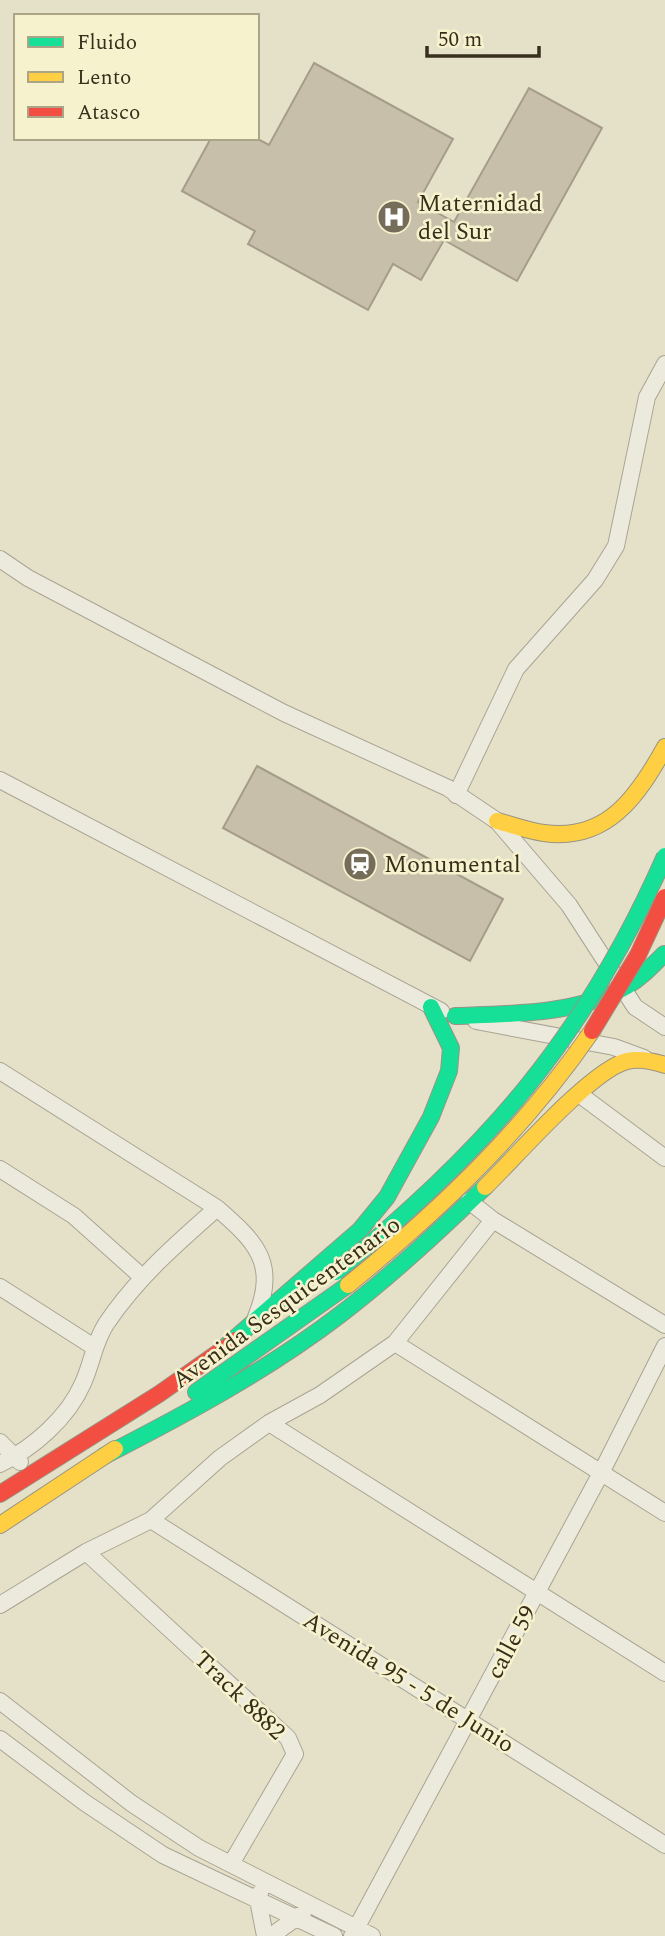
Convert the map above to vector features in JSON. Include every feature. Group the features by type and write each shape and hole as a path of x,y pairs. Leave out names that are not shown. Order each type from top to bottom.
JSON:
{"main road":[{"path":"497,821 550,834 587,831 612,822 640,791 665,747"},
{"name":"Avenida Sesquicentenario","path":"0,1494 159,1394 336,1272 391,1230 443,1180 543,1073 566,1043 632,932 665,856"},
{"name":"Avenida Sesquicentenario","path":"0,1525 104,1456 348,1285 400,1245 457,1192 559,1080 619,990 665,897"},
{"path":"454,1016 519,1012 582,1001 621,989 665,955"},
{"path":"225,1347 360,1230 387,1197 431,1117 449,1070 451,1048 431,1007"},
{"path":"104,1456 177,1418 329,1323 370,1291 469,1201 579,1094 618,1062 644,1058 665,1065"}],"street":[{"path":"456,795 516,669 595,580 616,545 647,397 660,383 665,364"},
{"path":"0,559 28,578 284,713 448,788 497,821 541,868 569,905 604,963 635,1007 665,1027"},
{"path":"0,780 431,1007 454,1016 614,1047 644,1058"},
{"path":"0,1070 217,1208 243,1231 266,1268 263,1300 256,1318"},
{"path":"579,1094 665,1158"},
{"path":"0,1169 74,1216 141,1276"},
{"path":"469,1201 493,1220 665,1325"},
{"path":"0,1464 17,1456 44,1433 73,1402 84,1382 94,1347 141,1276 217,1208"},
{"path":"0,1605 86,1552 151,1520 220,1458 395,1343 493,1220"},
{"path":"0,1287 94,1347"},
{"path":"395,1343 665,1513"},
{"name":"calle 59","path":"354,1932 537,1594 665,1346"},
{"path":"270,1423 665,1673"},
{"path":"0,1441 17,1456 28,1476"},
{"name":"Avenida 95 - 5 de Junio","path":"151,1520 470,1719 665,1846"},
{"name":"Track 8882","path":"86,1552 288,1738 295,1755 231,1864"},
{"path":"0,1701 131,1803 199,1848 310,1904 354,1932 372,1936"},
{"path":"0,1739 84,1802 163,1855 334,1936"},
{"path":"264,1881 258,1900 265,1936"},
{"path":"271,1936 299,1919 310,1904"}],"building":[{"path":"314,63 453,139 418,202 454,222 529,88 602,128 517,281 444,240 421,280 393,264 368,310 248,244 255,231 182,191 210,140 259,140 269,145"},
{"path":"257,766 503,899 470,961 223,828"}],"traffic: fast":[{"path":"336,1272 440,1180 486,1134 528,1085 602,980 665,856"},
{"path":"455,1016 543,1011 587,1003 608,996 632,983 664,954"},
{"path":"225,1347 360,1230 387,1197 431,1117 449,1071 451,1048 431,1007"},
{"path":"104,1456 226,1390 285,1354 360,1299 485,1187"},
{"path":"196,1392 348,1285"}],"traffic: slow":[{"path":"497,821 544,833 566,834 603,823 631,798 665,747"},
{"path":"348,1285 415,1228 479,1167 538,1102 592,1031"},
{"path":"485,1187 594,1080 627,1061 651,1061 665,1065"},
{"path":"0,1525 115,1449"}],"traffic: jam":[{"path":"592,1031 638,955 665,897"},
{"path":"0,1494 159,1394 236,1340"}],"place":[{"name":"Maternidad del Sur","path":"394,217"},
{"name":"Monumental","path":"360,864"}]}
